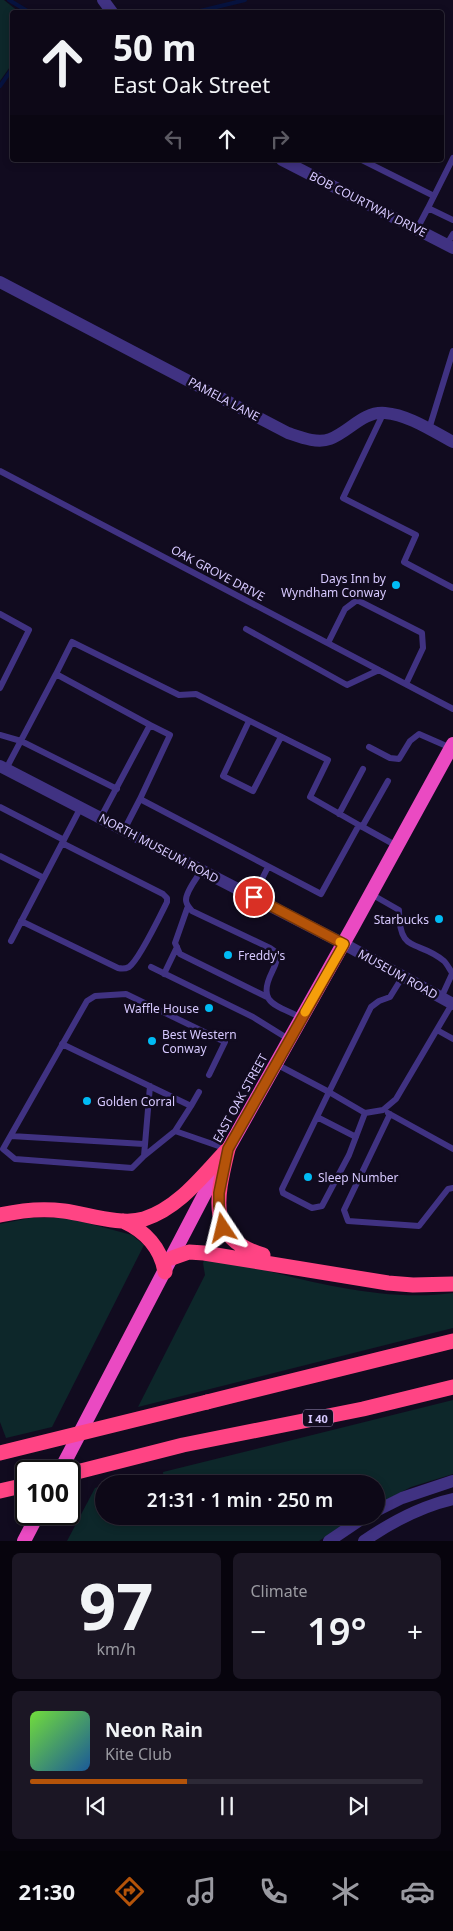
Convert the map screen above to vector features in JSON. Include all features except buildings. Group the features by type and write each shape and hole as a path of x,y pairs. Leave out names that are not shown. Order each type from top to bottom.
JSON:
{"highway":[{"name":"EAST OAK STREET","path":"66,1460 228,1149 344,944 452,746"},
{"path":"0,1215 27,1210 52,1210 122,1221 143,1219 162,1211 176,1202 228,1149"},
{"path":"228,1149 219,1193 221,1219 227,1233 233,1241 250,1252 312,1270"},
{"path":"122,1221 150,1239 162,1258 165,1272"},
{"path":"172,1258 189,1252 204,1253 388,1283 413,1285 453,1284"},
{"path":"0,1452 453,1341"},
{"name":"I 40","path":"80,1471 183,1445 363,1409 453,1387"},
{"path":"0,1491 15,1487"},
{"path":"24,1541 32,1525"}],"street":[{"name":"BOB COURTWAY DRIVE","path":"286,162 418,229 451,242"},
{"name":"PAMELA LANE","path":"0,282 288,433 309,440 329,440 369,415 384,412"},
{"path":"384,412 405,417 453,442"},
{"name":"NORTH MUSEUM ROAD","path":"3,767 344,944"},
{"name":"MUSEUM ROAD","path":"344,944 453,1004"},
{"path":"385,1506 402,1498 453,1481"},
{"path":"364,1541 377,1532 409,1516 453,1499"},
{"path":"329,1541 353,1525"}],"lane":[{"path":"418,229 453,158"},
{"path":"366,162 434,196"},
{"path":"428,208 453,220"},
{"path":"428,429 453,351"},
{"path":"384,412 343,498 416,535 404,562 453,588"},
{"name":"OAK GROVE DRIVE","path":"0,470 453,708"},
{"path":"328,643 345,609 357,600 422,633 423,648 406,684"},
{"path":"0,614 29,630 0,688"},
{"path":"246,629 347,685 379,670"},
{"path":"3,767 21,741 72,642 179,695 196,694 328,760 310,797 397,847"},
{"path":"56,674 170,735 124,830"},
{"path":"249,721 223,776 253,791 280,737"},
{"path":"101,817 150,725"},
{"path":"369,747 390,758 399,759 410,741 418,734 452,746"},
{"path":"0,735 21,741 117,789"},
{"path":"339,814 363,769"},
{"path":"140,799 321,894 388,781"},
{"path":"0,807 163,894 167,898 167,902 152,932 130,966 124,969 118,968 21,921"},
{"path":"11,941 81,807"},
{"path":"0,856 44,878"},
{"path":"254,897 268,867"},
{"path":"201,871 186,900 190,908 277,953 278,960 265,989 268,998 272,1003 302,1018"},
{"path":"371,894 399,910 399,928 404,939 444,962 453,974 441,998"},
{"path":"190,908 174,943 180,954 268,998"},
{"path":"164,974 177,947"},
{"path":"151,967 253,1017 290,1040"},
{"path":"365,1113 349,1155 322,1206 312,1208 283,1193 282,1189 371,1007 379,1001 390,997 403,976"},
{"path":"198,1092 175,1131 132,1168 15,1159 4,1149 87,1001 95,996 126,994 225,1042 209,1074"},
{"path":"276,1064 365,1113 383,1110 396,1100 453,1004"},
{"path":"437,1030 453,1039"},
{"path":"62,1044 191,1106"},
{"path":"144,1156 150,1086"},
{"path":"383,1110 453,1149"},
{"path":"390,1114 344,1210 348,1221 419,1226 448,1189 453,1188"},
{"path":"317,1117 356,1137"},
{"path":"175,1131 228,1149"},
{"path":"11,1136 144,1144"}],"green space":[{"path":"0,0 4,0 16,10 10,10 10,67 0,81"},
{"path":"30,1218 68,1218 132,1235 144,1245 52,1427 6,1438 0,1422 0,1224"},
{"path":"207,1255 297,1278 361,1291 423,1295 453,1293 453,1328 138,1407 205,1275 203,1263"},
{"path":"453,1400 453,1474 411,1487 385,1500 385,1475 163,1475 163,1472"},
{"path":"95,1488 95,1525 343,1525 319,1541 67,1541 75,1525 80,1525 80,1516"}],"waterway":[{"path":"9,0 26,10"},
{"path":"204,10 245,0"},
{"path":"0,86 10,72"}],"slow traffic":[{"path":"305,1012 344,944 340,942"}],"place":[{"name":"Days Inn by Wyndham Conway","path":"396,585"},
{"name":"Starbucks","path":"439,919"},
{"name":"Freddy's","path":"228,955"},
{"name":"Waffle House","path":"209,1008"},
{"name":"Best Western Conway","path":"152,1041"},
{"name":"Golden Corral","path":"87,1101"},
{"name":"Sleep Number","path":"308,1177"}],"route":[{"path":"223,1228 219,1193 228,1149 344,944 254,897"}]}
